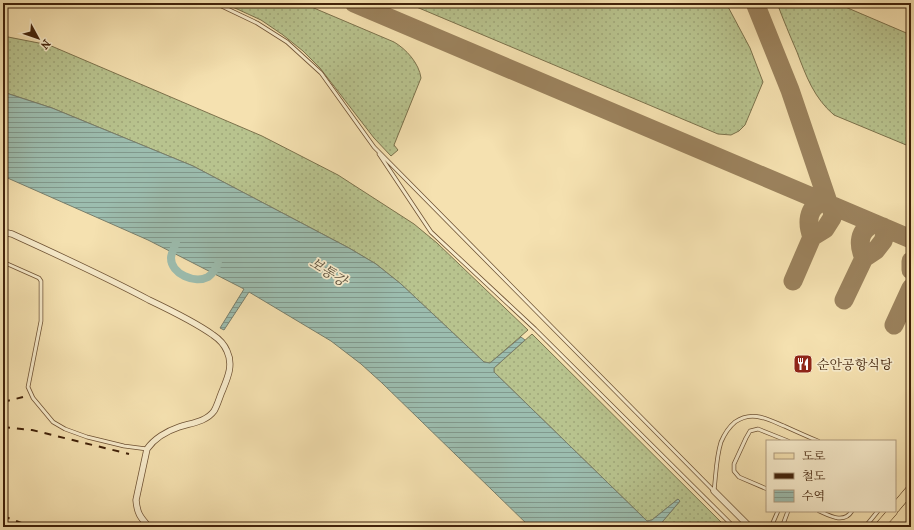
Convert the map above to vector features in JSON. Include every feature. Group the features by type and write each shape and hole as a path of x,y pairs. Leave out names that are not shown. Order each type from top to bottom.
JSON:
{"main road":[{"path":"896,507 911,489"},
{"path":"879,527 891,512"}],"street":[{"path":"3,232 12,234 105,277 169,310 213,335 223,343 230,358 231,366 229,376 215,409 204,419 177,427 152,442 147,449 136,500 140,517 149,527"},
{"path":"714,491 750,527"}],"lane":[{"path":"215,3 258,23 287,42 321,73 374,147 431,232 535,329 734,527"},
{"path":"374,147 714,491"},
{"path":"3,262 39,278 41,281 42,321 28,387 33,398 42,410 53,422 65,429 87,437 124,446 147,449"},
{"path":"714,491 719,451 722,441 732,424 745,416 764,418 816,440"},
{"path":"766,489 738,477 734,471 734,464 750,432 758,429 786,440"},
{"path":"771,527 778,512"},
{"path":"782,527 788,512"},
{"path":"822,512 839,519 848,517 851,512"},
{"path":"866,526 877,512"}],"green space":[{"path":"224,3 302,3 394,42 403,48 418,67 421,78 394,145 398,150 391,156 374,138 320,68 303,51 261,20"},
{"path":"407,3 726,3 750,48 763,82 745,125 739,131 731,135 718,134"},
{"path":"777,3 836,3 911,35 911,147 834,115 827,108 816,94 807,78"},
{"path":"3,36 49,45 262,136 338,175 414,224 437,243 528,330 490,363 484,362 401,284 376,264 349,248 193,166 52,108 3,92"},
{"path":"532,334 726,527 658,527 680,501 678,499 652,520 647,521 494,372 494,368"}],"water":[{"name":"보통강","path":"3,92 52,108 193,166 349,248 376,264 401,284 484,362 490,363 521,337 525,340 494,368 494,372 647,521 652,520 678,499 680,501 658,527 530,527 382,383 361,364 331,341 249,292 224,330 220,328 244,289 148,240 3,176"}],"waterway":[{"path":"176,242 171,258 172,264 179,273 191,278 203,279 213,273 218,264"}],"taxiway":[{"path":"354,3 911,239"},
{"path":"755,3 790,90 829,205 833,212 832,218 825,229 812,237 793,281"},
{"path":"812,237 809,227 811,212 813,208 822,202"},
{"path":"864,258 860,243 862,234 874,224"},
{"path":"844,300 864,258 876,250 883,241 885,235 883,227"},
{"path":"911,261 911,270"},
{"path":"894,325 911,288"}],"railway":[{"path":"3,402 23,397"},
{"path":"3,427 32,430 129,454"},
{"path":"3,516 32,527"}],"place":[{"name":"순안공항식당","path":"803,364"}]}
